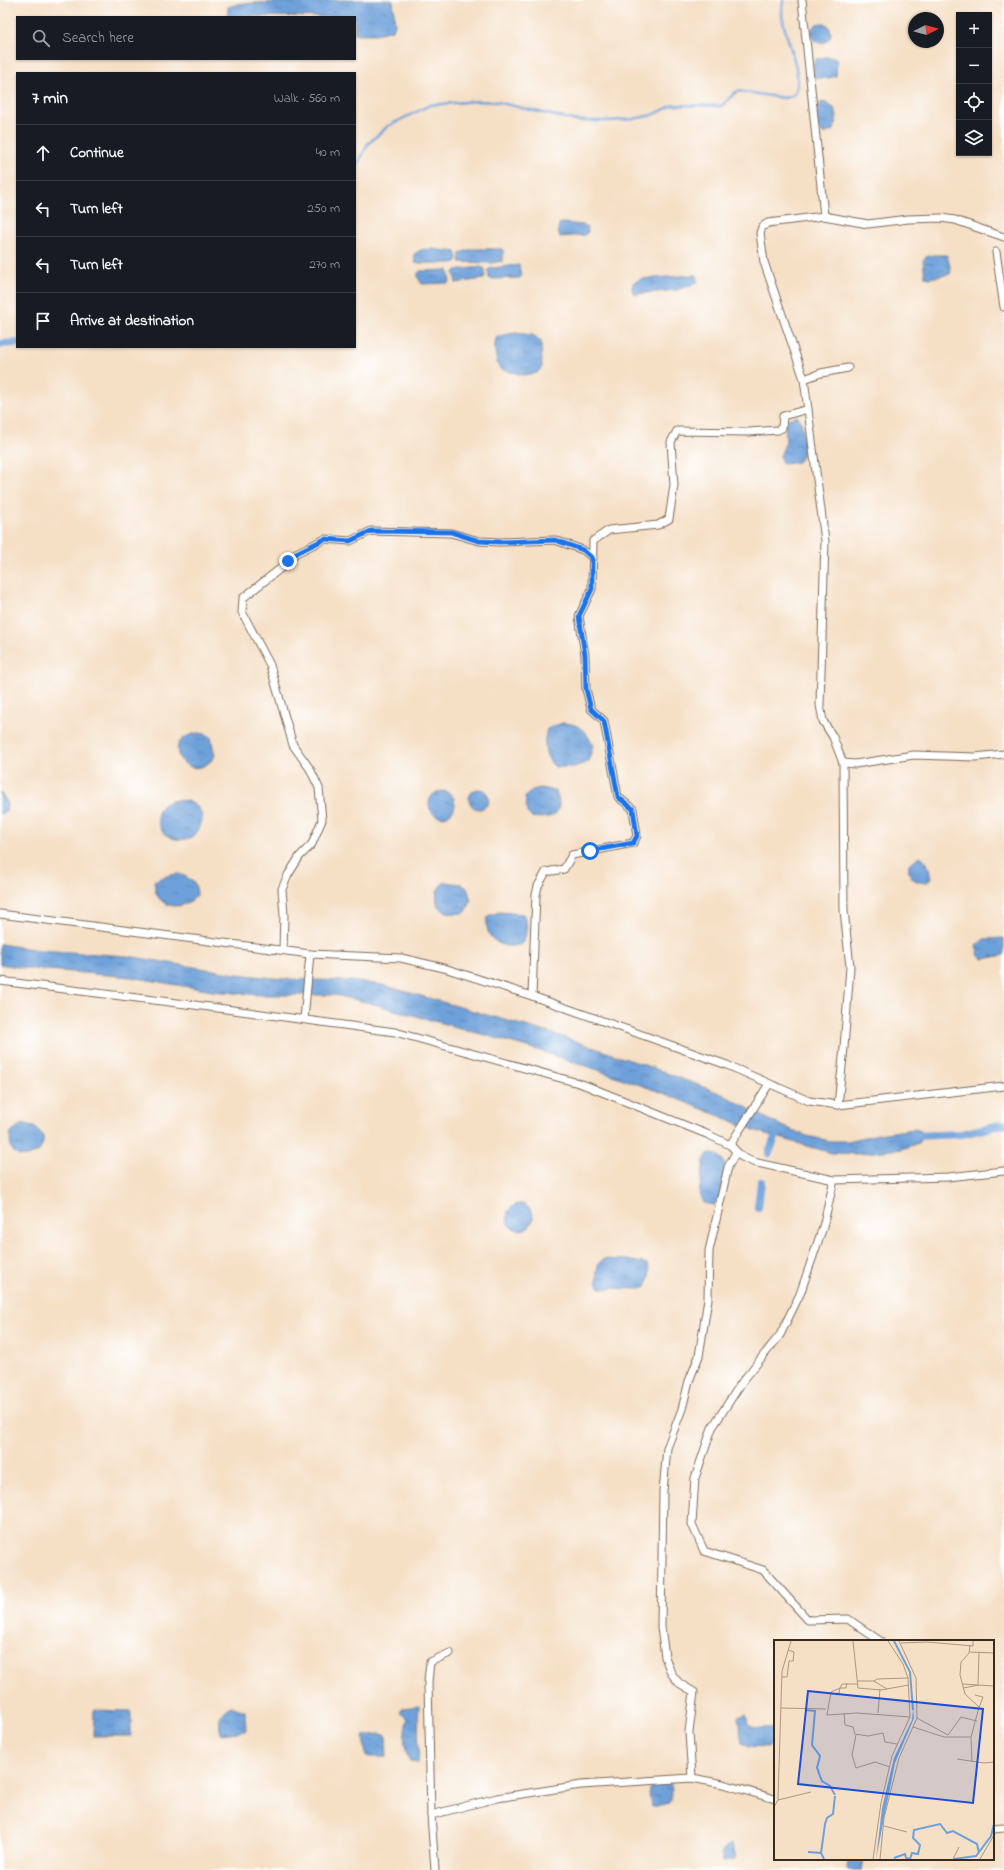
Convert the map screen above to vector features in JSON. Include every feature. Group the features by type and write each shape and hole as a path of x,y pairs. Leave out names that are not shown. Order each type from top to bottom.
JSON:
{"street":[{"path":"802,0 824,216"},
{"path":"838,1105 850,967 844,910 843,763 833,738 823,721 820,705 826,541 804,379 764,262 760,232 762,227 768,223 824,216 868,224 908,219 941,218 955,220 1004,237"},
{"path":"996,252 1004,307"},
{"path":"804,379 821,373 848,368"},
{"path":"532,996 536,895 538,886 546,872 564,869 572,855 633,843 637,836 633,809 618,797 604,721 591,709 586,689 585,655 579,616 592,589 593,541 609,530 658,525 669,519 674,486 671,442 677,431 749,432 778,430 782,428 783,416 808,409"},
{"path":"283,950 284,915 282,889 288,875 300,856 312,844 322,820 319,788 310,770 293,745 270,666 242,612 243,598 275,573 296,553 325,539 350,541 371,531 451,532 486,541 555,540 583,550 592,558"},
{"path":"843,763 855,764 914,755 975,757 1004,754"},
{"path":"0,914 310,954 402,958 444,968 532,996 727,1065 809,1101 838,1105 1004,1086"},
{"path":"304,1019 310,954"},
{"path":"0,981 304,1019 395,1032 582,1084 730,1145 736,1152 753,1162 834,1180 948,1177 1004,1171"},
{"path":"730,1145 769,1084"},
{"path":"692,1778 689,1732 694,1692 678,1683 671,1673 665,1657 661,1627 663,1492 668,1448 702,1344 708,1299 709,1251 728,1167 736,1152"},
{"path":"834,1180 822,1227 802,1286 780,1335 742,1382 712,1428 695,1478 692,1524 704,1551 763,1570 808,1620 848,1619 879,1640"},
{"path":"435,1870 431,1815 428,1709 430,1662 450,1653"},
{"path":"431,1815 497,1798 581,1785 692,1778 723,1784 774,1799"}],"water":[{"path":"316,0 393,0 395,24 393,30 375,34 356,34 356,16 227,16 228,7 238,4"},
{"path":"821,23 828,26 831,33 828,40 821,43 814,40 811,33 814,26"},
{"path":"826,57 836,58 836,76 829,78 813,77 814,62 816,59"},
{"path":"824,102 834,108 837,116 834,130 823,134 818,124 817,110 820,103"},
{"path":"562,223 587,226 588,232 585,235 560,237 558,232 559,224"},
{"path":"433,249 456,252 458,258 456,262 452,263 415,263 414,254 421,250"},
{"path":"472,249 501,249 503,250 503,261 491,263 460,262 460,253"},
{"path":"933,255 947,255 951,271 950,274 930,278 925,277 923,260 926,257"},
{"path":"519,265 521,277 519,278 489,278 488,270 491,268"},
{"path":"481,267 485,269 485,278 456,283 454,273 456,270"},
{"path":"448,270 450,282 448,283 422,284 418,278 418,273 420,271"},
{"path":"697,275 697,283 677,290 634,294 632,289 633,283 641,279"},
{"path":"516,333 533,335 541,341 542,367 537,373 523,375 500,369 495,352 497,336"},
{"path":"797,416 802,425 804,439 803,453 798,462 782,464 780,456 786,442 785,423 788,419"},
{"path":"562,723 578,726 588,736 593,746 588,762 574,767 555,767 551,763 545,750 547,729"},
{"path":"199,733 206,734 211,737 215,756 206,765 196,768 187,765 181,760 178,752 179,744 185,737"},
{"path":"540,788 556,791 559,805 558,810 551,816 539,818 531,817 527,813 525,797 532,790"},
{"path":"475,789 483,789 489,795 489,803 483,809 475,809 469,803 469,795"},
{"path":"442,791 452,794 455,804 452,814 442,817 432,814 429,804 432,794"},
{"path":"0,792 7,802 6,811 0,815"},
{"path":"178,800 191,803 199,809 202,817 200,826 196,833 188,839 178,840 166,835 159,826 158,813 161,807 171,801"},
{"path":"920,856 925,860 929,869 931,879 926,883 915,880 909,872 909,864"},
{"path":"179,874 192,881 196,887 197,895 183,905 173,906 162,901 158,897 154,881 170,875"},
{"path":"445,882 461,884 467,888 471,900 466,912 451,913 444,911 438,906 437,892 440,886"},
{"path":"499,912 523,914 527,928 523,943 516,946 502,945 491,937 487,924 488,916"},
{"path":"1004,938 1004,955 984,959 979,956 976,946 984,939"},
{"path":"0,944 39,950 127,956 237,974 283,979 351,981 383,985 557,1035 656,1069 722,1094 775,1123 807,1136 830,1141 848,1141 878,1134 914,1129 921,1131 923,1138 918,1143 902,1149 855,1154 832,1153 759,1132 663,1093 531,1048 366,1002 335,995 260,995 212,991 131,977 24,968 0,964"},
{"path":"23,1123 38,1130 43,1136 42,1145 39,1151 32,1155 20,1156 13,1151 11,1146 11,1132"},
{"path":"708,1154 717,1155 722,1159 724,1164 724,1180 718,1202 715,1205 703,1203 699,1194 704,1160"},
{"path":"520,1204 529,1208 533,1217 529,1226 520,1230 511,1226 507,1217 511,1208"},
{"path":"603,1259 628,1260 647,1264 649,1267 649,1276 645,1288 600,1288 597,1281 597,1269 598,1265"},
{"path":"231,1706 245,1711 246,1731 221,1734 220,1717 227,1708"},
{"path":"419,1706 418,1763 410,1762 404,1740 408,1718 400,1713 403,1708"},
{"path":"94,1710 131,1711 131,1736 93,1736"},
{"path":"746,1714 748,1725 751,1727 774,1730 774,1738 768,1747 749,1746 742,1742 738,1717"},
{"path":"379,1734 386,1735 387,1757 366,1757 364,1736"},
{"path":"668,1781 672,1789 670,1803 652,1807 649,1795 650,1788 656,1783"},
{"path":"732,1843 735,1860 722,1862 724,1851 727,1846"},
{"path":"849,1860 864,1860 862,1870 848,1870"}],"waterway":[{"path":"356,168 368,144 388,126 430,105 477,101 497,102 577,121 610,121 653,115 673,105 721,106 738,91 784,98 790,97 795,93 797,76 783,21 783,0"},
{"path":"0,344 16,343"},
{"path":"913,1136 962,1134 1004,1124"},
{"path":"769,1153 778,1130"},
{"path":"758,1207 761,1182"}],"route":[{"path":"288,561 296,553 325,539 350,541 371,531 451,532 479,541 500,542 555,540 583,550 592,558 592,589 579,616 585,655 586,689 591,709 604,721 611,766 618,797 633,809 637,836 633,843 590,851"}]}
